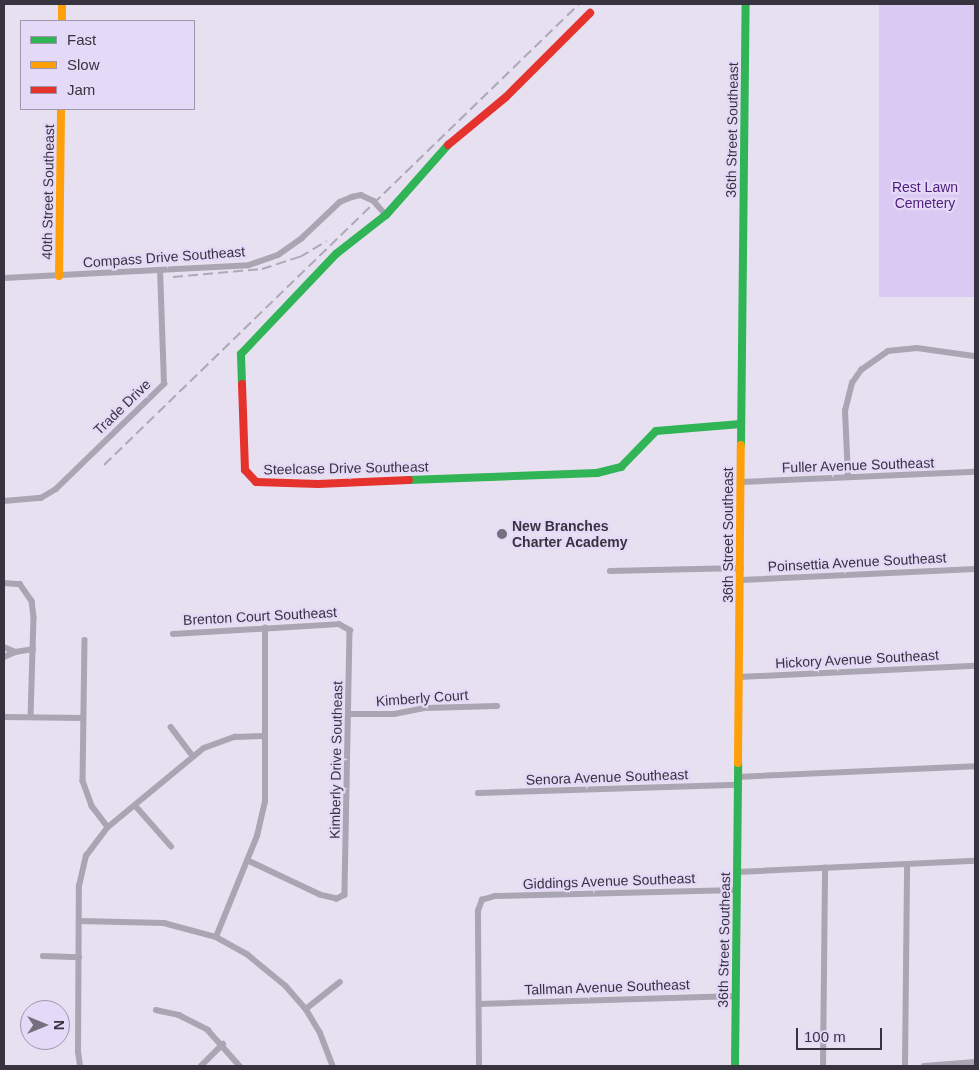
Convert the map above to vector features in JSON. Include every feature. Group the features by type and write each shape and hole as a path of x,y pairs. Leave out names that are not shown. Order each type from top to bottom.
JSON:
{"street":[{"path":"62,4 62,20"},
{"name":"36th Street Southeast","path":"735,1066 746,4"},
{"name":"Steelcase Drive Southeast","path":"590,12 506,97 446,147 386,215 336,254 241,354 245,470 256,482 318,484 597,473 621,467 656,431 741,424"},
{"name":"40th Street Southeast","path":"59,276 61,110"},
{"name":"Compass Drive Southeast","path":"4,278 249,265 278,255 302,238 340,202 352,196 361,195 374,201 386,215"},
{"name":"Trade Drive","path":"4,501 41,498 56,489 164,384 160,271"},
{"path":"848,477 845,412 848,393 861,370 888,351 917,348 975,356"},
{"name":"Fuller Avenue Southeast","path":"742,482 975,472"},
{"path":"610,571 740,568"},
{"name":"Poinsettia Avenue Southeast","path":"741,580 975,569"},
{"path":"4,583 20,584 28,591 34,617 31,717"},
{"name":"Brenton Court Southeast","path":"174,634 339,624 348,626"},
{"name":"Kimberly Drive Southeast","path":"248,861 320,895 337,900 345,895 348,626"},
{"path":"216,937 248,861 265,802 265,628"},
{"path":"85,640 83,781 92,806 108,826"},
{"path":"4,647 16,652"},
{"path":"4,658 16,652 33,649"},
{"name":"Hickory Avenue Southeast","path":"739,677 975,666"},
{"name":"Kimberly Court","path":"348,714 394,714 426,708 497,706"},
{"path":"4,716 83,718"},
{"path":"171,727 193,756"},
{"path":"80,1066 78,957 80,886 86,856 108,826 193,756 215,741 235,736 265,736"},
{"name":"Senora Avenue Southeast","path":"478,793 738,781 975,766"},
{"path":"135,805 171,846"},
{"path":"738,872 975,861"},
{"path":"905,1066 907,865"},
{"path":"823,1066 825,868"},
{"name":"Giddings Avenue Southeast","path":"479,1004 478,911 482,900 495,896 737,890"},
{"path":"79,921 164,923 216,937 266,968 306,1009 326,1045 333,1066"},
{"path":"43,956 78,957"},
{"path":"306,1009 340,982"},
{"name":"Tallman Avenue Southeast","path":"479,1004 736,996"},
{"path":"479,1004 479,1066"},
{"path":"156,1010 194,1021 223,1044 240,1066"},
{"path":"201,1066 223,1044"},
{"path":"924,1066 975,1062"}],"green space":[{"name":"Rest Lawn Cemetery","path":"879,4 975,4 975,297 879,297"}],"railway":[{"path":"104,465 579,4"},
{"path":"173,277 262,269 300,257 327,241"}],"traffic: fast":[{"path":"741,445 746,4"},
{"path":"242,384 241,354 336,254 386,215 448,145"},
{"path":"409,480 597,473 621,467 656,431 741,424"},
{"path":"735,1066 738,763"}],"traffic: slow":[{"path":"62,4 62,20"},
{"path":"59,276 61,110"},
{"path":"738,763 741,445"}],"traffic: jam":[{"path":"448,145 506,97 590,13"},
{"path":"242,384 245,470 256,482 318,484 409,480"}],"place":[{"name":"New Branches Charter Academy","path":"502,534"}]}
